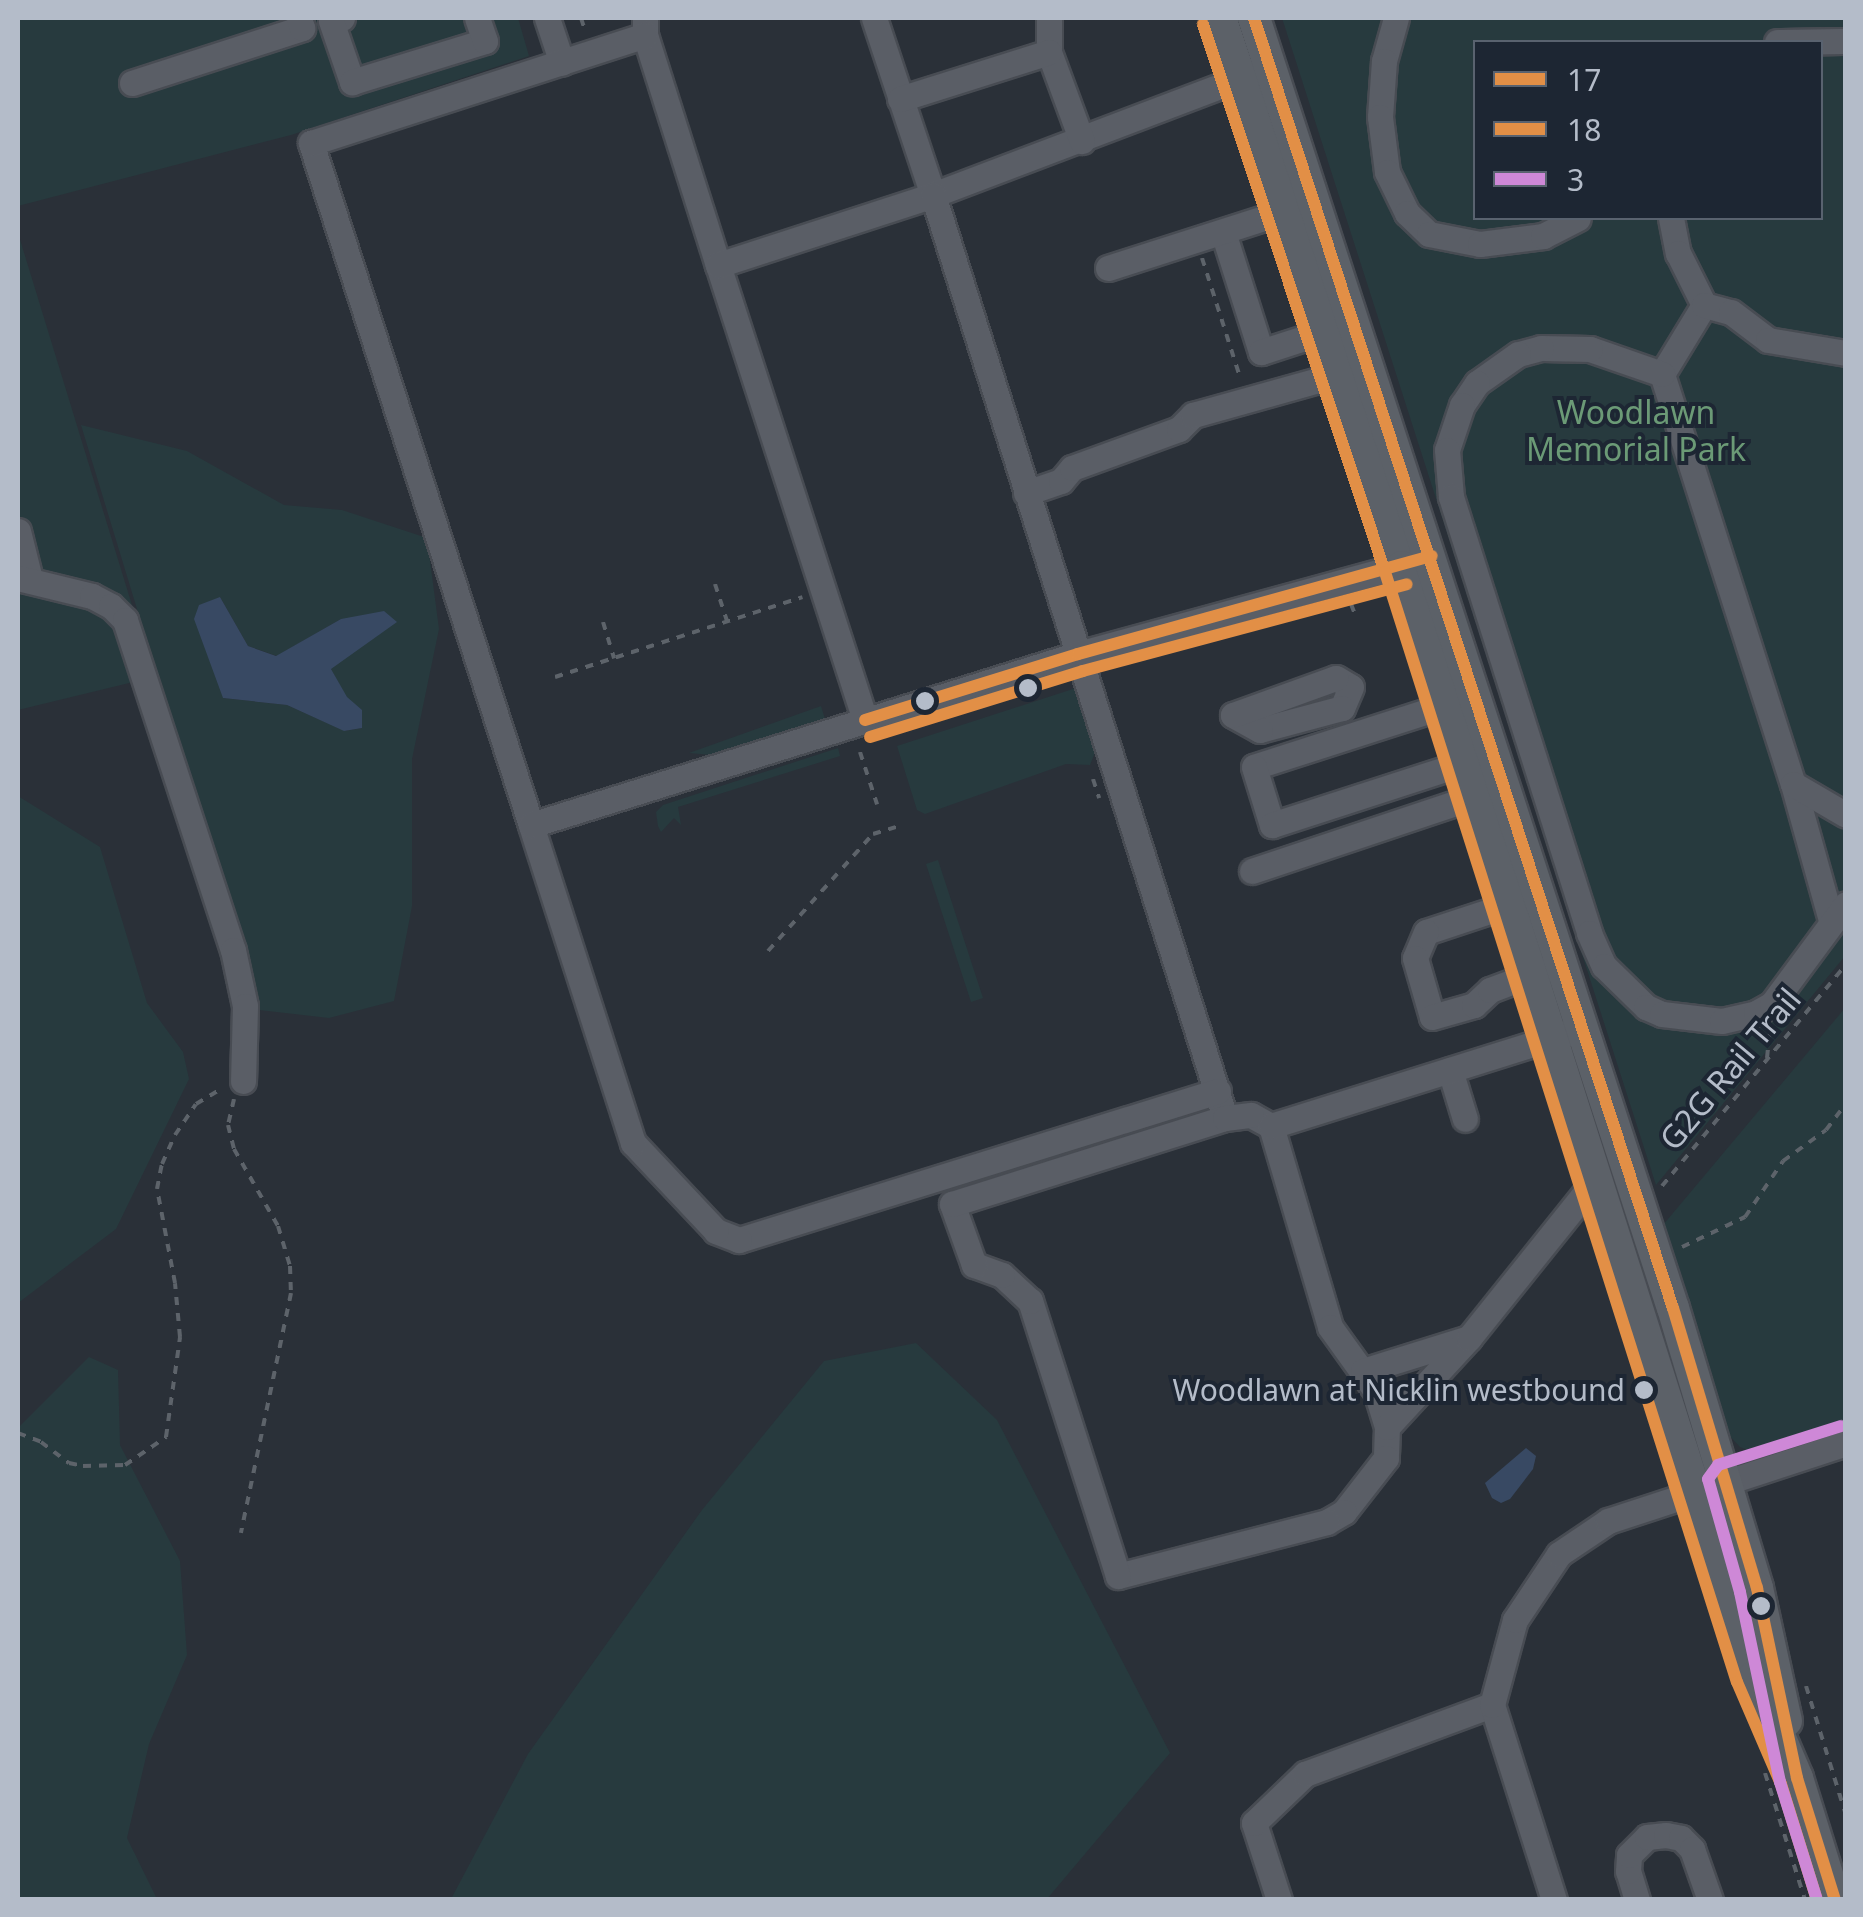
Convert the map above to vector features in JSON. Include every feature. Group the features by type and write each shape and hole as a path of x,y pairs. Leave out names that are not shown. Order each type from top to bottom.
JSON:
{"main road":[{"path":"1220,18 1256,72 1461,701 1494,753 1489,792 1507,906 1594,1182 1710,1487"},
{"path":"1254,18 1256,72"},
{"path":"1461,701 1463,764 1489,792 1540,894 1582,1028 1710,1487 1754,1678 1797,1778 1835,1899"}],"street":[{"path":"132,83 300,23 337,19 352,82 485,41 478,18"},
{"path":"547,18 562,63"},
{"path":"874,18 1225,1118"},
{"path":"1049,18 1049,52 1082,142"},
{"path":"1396,18 1384,61 1380,118 1387,172 1407,213 1443,239 1480,244 1543,236 1574,220"},
{"path":"865,720 645,26 562,63 311,143 633,1143 716,1231 739,1240 1218,1090"},
{"path":"1777,33 1846,41"},
{"path":"900,100 1049,52"},
{"path":"718,265 1082,142 1256,72"},
{"path":"1108,268 1301,206"},
{"path":"1671,220 1678,253 1704,304 1731,312 1768,340 1846,353"},
{"path":"1223,232 1261,352 1340,326"},
{"path":"1662,374 1590,348 1566,346 1518,354 1477,383 1456,418 1446,468 1472,566 1589,933 1604,966 1646,1007 1662,1014 1704,1021 1740,1018 1772,1004 1838,912 1792,784 1662,374 1704,304"},
{"path":"1026,493 1061,480 1072,468 1180,429 1193,415 1238,399 1354,370"},
{"path":"18,532 24,579 92,596 111,606 125,620 233,950 245,1006 242,1081"},
{"path":"531,825 1078,654 1417,562"},
{"path":"1461,701 1254,767 1272,826 1494,753"},
{"path":"1792,784 1846,815"},
{"path":"1252,871 1489,792"},
{"path":"1540,894 1426,932 1415,958 1432,1017 1474,1004 1490,990 1561,964"},
{"path":"1271,1126 1582,1028"},
{"path":"1450,1070 1465,1119"},
{"path":"1251,1115 1271,1126 1330,1327 1376,1391 1387,1427 1386,1458 1344,1512 1328,1522 1118,1576 1030,1301 1002,1275 974,1265 952,1204 1225,1118 1251,1115"},
{"path":"1387,1427 1469,1338 1594,1182"},
{"path":"1363,1371 1469,1338"},
{"path":"1554,1900 1492,1705 1515,1620 1559,1554 1608,1521 1846,1444"},
{"path":"1279,1900 1254,1823 1305,1774 1492,1705"},
{"path":"1637,1900 1628,1871 1629,1855 1647,1837 1666,1835 1681,1838 1692,1848 1710,1900"},
{"path":"1835,1899 1846,1893"}],"path":[{"path":"581,18 588,40"},
{"path":"1199,249 1242,382"},
{"path":"715,584 726,622"},
{"path":"554,677 805,596"},
{"path":"1351,604 1354,612"},
{"path":"603,622 614,658"},
{"path":"860,752 877,804"},
{"path":"768,951 873,834 898,826"},
{"name":"G2G Rail Trail","path":"1661,1187 1846,964"},
{"path":"18,1433 82,1466 125,1465 166,1437 180,1337 175,1283 157,1189 162,1164 196,1104 242,1081"},
{"path":"240,1533 290,1293 290,1266 278,1226 234,1149 228,1125 242,1081"},
{"path":"1674,1252 1745,1216 1783,1162 1826,1130 1846,1103"}],"green space":[{"path":"18,18 518,18 529,56 291,135 18,206"},
{"name":"Woodlawn Memorial Park","path":"1282,18 1845,18 1845,956 1656,1185"},
{"path":"18,233 154,677 18,710"},
{"path":"81,425 187,451 284,505 342,510 427,538 439,629 412,759 412,906 394,1001 329,1018 259,1010","holes":["220,597 248,646 277,656 341,619 331,669 362,728 345,731 287,705 223,698"]},
{"path":"1076,688 1096,750 1090,765 1066,764 925,814 917,810 897,746"},
{"path":"821,706 825,719 712,755 689,753"},
{"path":"838,748 840,756 678,807 681,825 674,818 661,832 658,826 656,812 663,805"},
{"path":"18,796 100,847 147,1003 183,1052 189,1079 116,1229 18,1303"},
{"path":"938,860 983,998 971,1002 926,864"},
{"path":"1845,1008 1845,1430 1754,1453 1740,1447 1723,1429 1663,1225"},
{"path":"916,1343 997,1420 1170,1753 1047,1899 451,1899 528,1754 702,1510 824,1361"},
{"path":"89,1357 118,1370 120,1445 180,1561 187,1655 149,1744 127,1838 157,1899 18,1899 18,1428"}],"water":[{"path":"220,597 248,646 276,656 341,619 384,611 397,622 331,669 347,697 362,710 362,728 344,731 287,705 223,698 194,619 199,605"},
{"path":"1526,1448 1536,1456 1533,1469 1510,1499 1501,1503 1492,1498 1485,1483"}],"transit line":[{"name":"17","path":"1254,18 1673,1308 1757,1588 1797,1778 1835,1900"},
{"name":"18","path":"1203,24 1385,572 1737,1682 1781,1784 1817,1900"},
{"name":"17","path":"865,720 1078,654 1432,556"},
{"name":"18","path":"870,737 1083,671 1407,584"},
{"name":"3","path":"1817,1900 1780,1782 1740,1592 1708,1479 1718,1465 1841,1426"}],"place":[{"name":"Woodlawn at Nicklin westbound","path":"1644,1390"}]}
